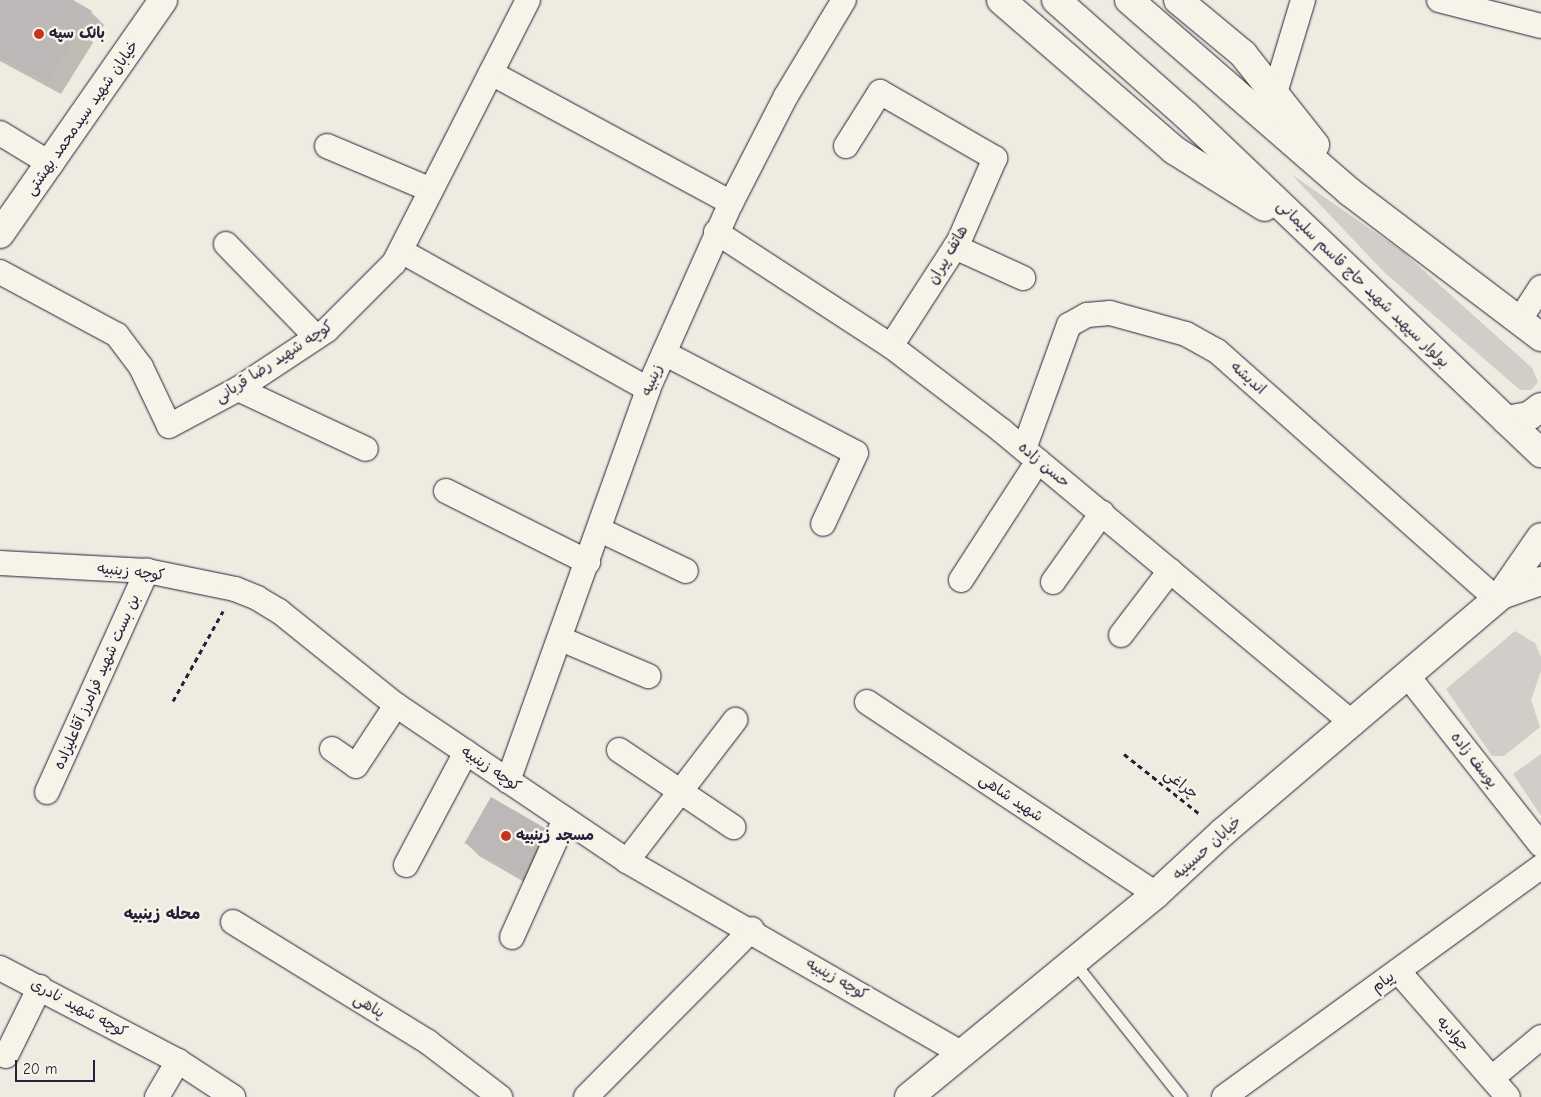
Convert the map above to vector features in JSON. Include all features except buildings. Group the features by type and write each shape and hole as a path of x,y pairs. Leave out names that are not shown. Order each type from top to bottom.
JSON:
{"main road":[{"name":"خیابان شهید سیدمحمد بهشتی","path":"0,234 51,164 163,0"},
{"path":"1001,0 1174,150 1314,238"},
{"name":"بولوار سپهبد شهید حاج قاسم سلیمانی","path":"1056,0 1185,114 1541,453"},
{"path":"1129,0 1350,192 1541,337"},
{"path":"1178,0 1243,54 1350,192"},
{"path":"1506,420 1529,416 1541,407"},
{"path":"1498,597 1541,537"},
{"path":"1498,597 1541,581"},
{"name":"خیابان حسینیه","path":"909,1097 963,1054 1072,960 1156,894 1223,832 1353,723 1498,597"}],"street":[{"name":"کوچه شهید رضا قربانی","path":"0,272 117,335 141,367 169,426 238,389 316,337 394,263 528,0"},
{"name":"زینبیه","path":"508,781 600,530 648,388 716,232 786,96 844,0"},
{"path":"1275,93 1303,0"},
{"path":"1439,0 1541,26"},
{"path":"491,74 731,203"},
{"name":"هاتف پیران","path":"846,146 880,92 995,158 955,247 891,346"},
{"path":"0,133 51,164"},
{"path":"327,146 431,190"},
{"name":"حسن زاده","path":"716,232 891,346 1031,455 1353,723"},
{"path":"226,244 316,337"},
{"path":"955,247 1023,278"},
{"path":"401,251 648,388"},
{"path":"1520,321 1541,287"},
{"name":"اندیشه","path":"961,580 1031,455 1069,325 1087,315 1110,313 1202,340 1217,351 1498,597"},
{"path":"664,353 856,453 823,524"},
{"path":"238,389 366,449"},
{"path":"446,491 588,562"},
{"path":"1054,582 1102,513"},
{"path":"600,530 686,571"},
{"name":"کوچه زینبیه","path":"0,563 148,571 235,589 279,611 396,705 627,861 752,929 963,1054"},
{"path":"1121,635 1170,570"},
{"name":"بن بست شهید فرامرز آقاعلیزاده","path":"47,792 148,571"},
{"path":"561,639 648,676"},
{"name":"یوسف زاده","path":"1407,675 1541,845"},
{"name":"شهید شاهی","path":"867,702 1156,894"},
{"path":"332,749 356,766 396,705"},
{"path":"627,861 682,793 735,720"},
{"path":"619,750 733,827"},
{"path":"406,865 466,752"},
{"path":"512,937 565,819"},
{"name":"پیام","path":"1224,1097 1541,867"},
{"name":"پناهی","path":"233,922 428,1042 500,1097"},
{"path":"586,1097 752,929"},
{"name":"کوچه شهید نادری","path":"0,968 40,987 178,1061 233,1097"},
{"name":"جوادیه","path":"1398,971 1508,1097"},
{"path":"6,1056 40,987"},
{"path":"1492,1078 1541,1037"},
{"path":"157,1097 178,1061"}],"lane":[{"path":"1072,960 1181,1097"}],"path":[{"path":"172,701 235,589"},
{"name":"چراغی","path":"1124,754 1223,832"}],"shaded area":[{"path":"1291,174 1402,251 1532,368 1538,382 1531,390 1520,390 1385,273"},
{"path":"1515,631 1535,643 1541,657 1541,671 1531,700 1540,727 1504,756 1492,756 1446,689"},
{"path":"1541,754 1541,816 1513,774"}],"place":[{"name":"بانک سپه","path":"39,34"},
{"name":"مسجد زینبیه","path":"506,836"}],"district":[{"name":"محله زینبیه","path":"162,914"}]}
